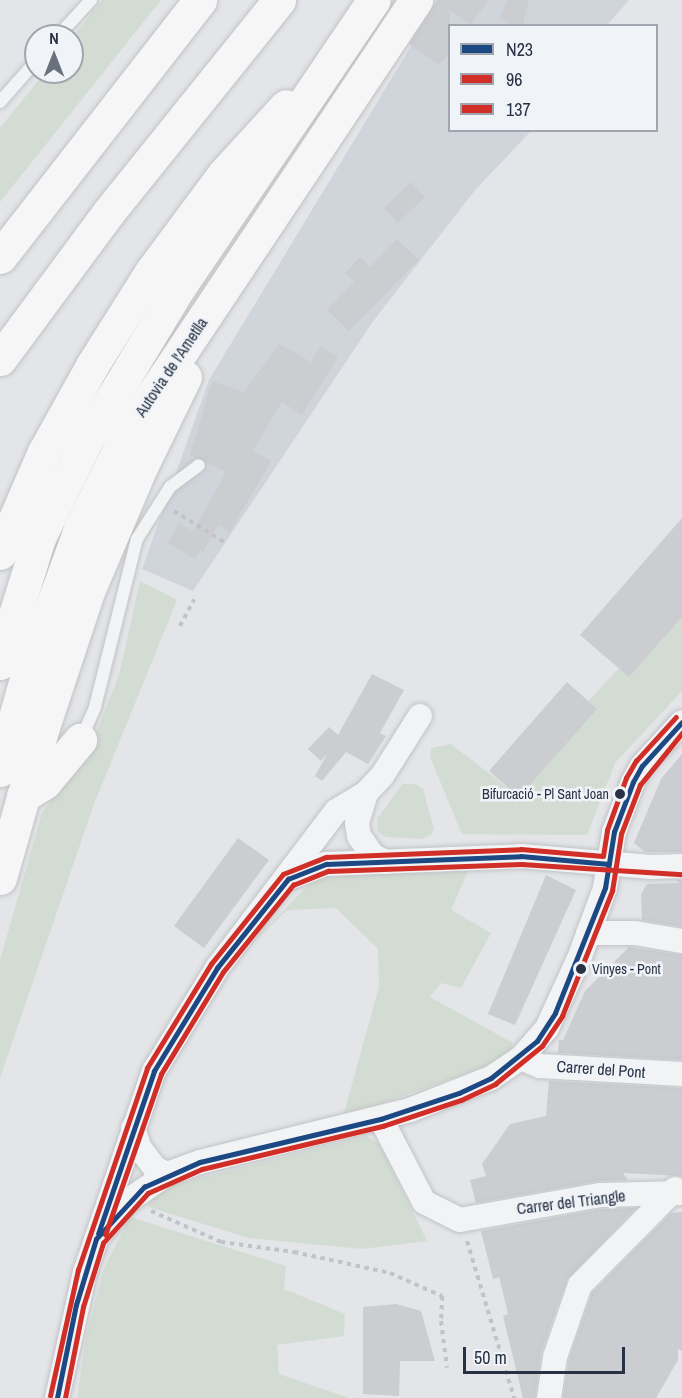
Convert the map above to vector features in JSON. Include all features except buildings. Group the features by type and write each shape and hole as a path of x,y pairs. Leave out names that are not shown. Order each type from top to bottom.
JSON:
{"highway":[{"path":"0,257 200,0"},
{"path":"0,359 108,213 279,0"},
{"name":"Autovia de l'Ametlla","path":"0,663 39,538 86,441 139,349 290,128 326,67 374,0"},
{"name":"Autovia de l'Ametlla","path":"0,770 28,672 96,492 127,433 416,0"},
{"path":"0,553 49,442 151,272 243,150 326,67"},
{"path":"0,878 43,727 89,589 142,465 188,371 195,332"},
{"path":"43,727 63,740 80,740"},
{"path":"22,796 45,782 80,740"}],"street":[{"path":"386,862 373,856 359,836 357,823 366,793 420,716"},
{"path":"96,1239 129,1200 167,1174 200,1162 381,1119 459,1093 521,1058 547,1028 588,933 605,888 614,832 633,782 642,766 682,722"},
{"path":"57,1398 74,1315 96,1239 154,1071 183,1020 217,968 288,879 336,811 366,793"},
{"path":"288,879 326,864 521,856 609,864 682,866"},
{"path":"588,933 635,933 682,941"},
{"name":"Carrer del Pont","path":"521,1058 540,1066 682,1074"},
{"path":"381,1119 424,1202 460,1220"},
{"path":"133,1128 139,1147 155,1168 167,1174"},
{"path":"117,1175 129,1200"},
{"path":"549,1398 555,1357 580,1285 677,1190"},
{"name":"Carrer del Triangle","path":"460,1220 601,1195 677,1190"}],"lane":[{"path":"69,24 91,0"},
{"path":"0,102 24,75"},
{"path":"80,740 95,707 133,551 158,501 170,487 199,465"}],"path":[{"path":"158,501 224,542"},
{"path":"180,626 194,600"},
{"path":"129,1200 183,1228 221,1242 294,1252 390,1273 442,1296 441,1321 447,1368"},
{"path":"460,1220 514,1398"}],"shaded area":[{"path":"102,0 161,0 0,202 0,128 35,84 84,84 83,24"},
{"path":"439,0 629,0 608,24 448,24 448,132 530,132 476,189 374,320 193,591 142,569 209,380"},
{"path":"140,581 177,600 94,804 0,1078 0,960 42,813 89,751 119,675"},
{"path":"682,600 682,691 615,763 587,835 462,834 430,757 431,748 451,744 508,788"},
{"path":"402,784 415,784 423,789 434,829 431,835 422,839 386,837 378,832 377,819"},
{"path":"469,869 451,910 491,933 461,988 441,983 430,997 513,1043 506,1059 381,1104 344,1113 379,987 378,949 336,908 287,910 245,951 315,878"},
{"path":"366,1136 379,1144 427,1241 362,1249 249,1238 148,1207 156,1189"},
{"path":"130,1217 286,1266 284,1289 345,1314 344,1336 277,1345 279,1374 349,1398 77,1398 86,1337 104,1268"}],"transit line":[{"name":"137","path":"50,1396 78,1270 147,1068 211,964 283,874 326,857 521,849 603,856 607,830 626,778 636,761 676,717"},
{"name":"N23","path":"57,1398 76,1305 96,1239 144,1187 200,1162 381,1119 459,1093 491,1078 537,1041 555,1013 605,888 614,832 633,782 642,766 682,722"},
{"name":"96","path":"65,1398 83,1307 103,1243 148,1193 202,1169 383,1126 461,1100 495,1084 542,1046 562,1016 612,891 621,834 640,785 682,733"},
{"name":"N23","path":"98,1234 154,1071 217,968 288,879 326,864 521,856 609,864"},
{"name":"96","path":"105,1235 161,1074 223,972 293,885 328,871 521,864 682,874"}],"place":[{"name":"Bifurcació - Pl Sant Joan","path":"620,794"},
{"name":"Vinyes - Pont","path":"581,969"}]}
